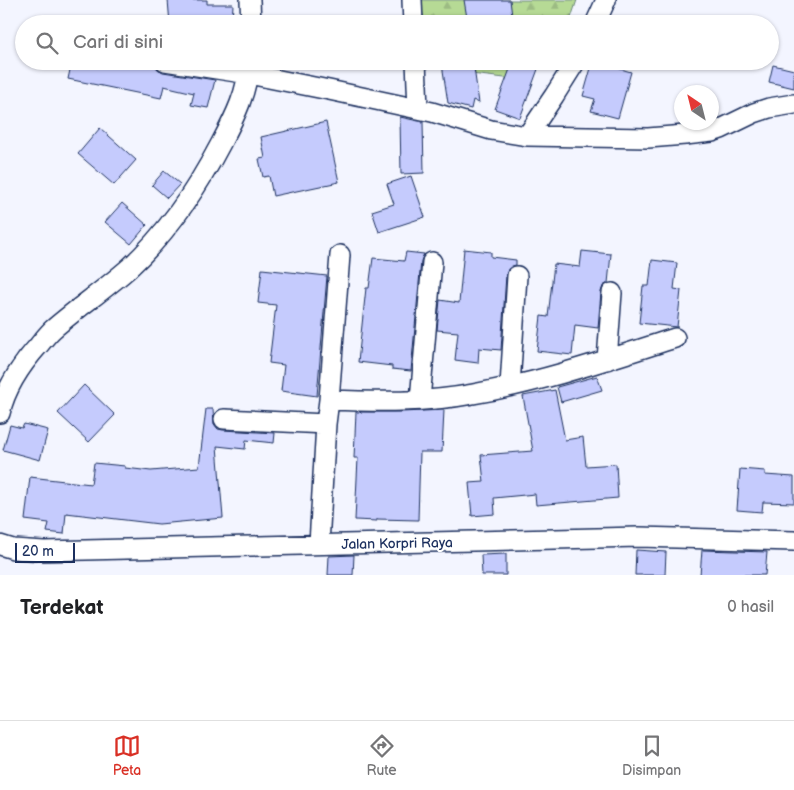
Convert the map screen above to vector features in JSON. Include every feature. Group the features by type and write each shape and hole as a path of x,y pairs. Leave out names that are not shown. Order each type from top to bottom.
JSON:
{"street":[{"path":"250,0 251,15"},
{"path":"412,0 413,15"},
{"path":"600,15 606,0"},
{"path":"0,414 2,404 13,379 26,359 50,332 130,267 150,247 177,214 210,165 232,124 242,100 249,70"},
{"path":"256,70 329,90 432,112 491,130 526,136 648,138 712,132 769,108 794,104"},
{"path":"416,70 418,109"},
{"path":"526,136 570,70"},
{"path":"319,544 326,424 340,255"},
{"path":"420,400 432,262"},
{"path":"510,386 517,276"},
{"path":"607,360 612,293"},
{"path":"329,400 378,402 420,400 472,394 559,375 675,338"},
{"path":"224,419 326,424"},
{"name":"Jalan Korpri Raya","path":"0,545 14,549 44,551 639,537 794,541"}],"green space":[{"path":"420,0 577,0 572,15 423,15"},
{"path":"458,70 524,70 513,79 463,73"}],"building":[{"path":"168,0 207,0 207,4 233,4 232,15 169,15"},
{"path":"464,0 510,0 512,15 466,15"},
{"path":"779,66 794,70 794,88 769,82 772,70 779,70"},
{"path":"70,70 160,70 215,80 208,108 191,105 194,93 164,86 161,98 68,79"},
{"path":"443,70 474,70 479,103 473,100 471,109 448,103"},
{"path":"510,70 538,70 520,118 495,109"},
{"path":"590,70 624,70 631,72 618,118 591,111 595,99 583,96"},
{"path":"400,117 423,122 424,173 401,174"},
{"path":"326,122 339,182 273,196 269,176 263,177 259,159 265,158 261,137"},
{"path":"100,128 136,160 114,185 78,154"},
{"path":"164,171 180,184 167,198 152,185"},
{"path":"411,176 425,217 379,232 372,211 394,204 387,184"},
{"path":"122,203 147,225 131,244 105,222"},
{"path":"464,249 491,252 491,257 516,260 516,265 508,269 506,275 501,350 479,348 478,363 455,360 458,332 437,330 440,300 459,303"},
{"path":"582,251 611,254 608,283 603,286 601,292 598,328 575,325 572,355 537,351 541,316 548,317 554,264 580,267"},
{"path":"406,252 424,254 421,261 411,371 392,369 392,366 358,362 366,288 369,288 373,258 404,261"},
{"path":"652,260 677,263 674,289 681,290 677,327 639,323 643,286 649,286"},
{"path":"262,269 327,276 317,396 281,391 284,365 269,363 276,305 258,303"},
{"path":"597,376 602,390 561,402 557,387"},
{"path":"84,385 115,415 89,442 58,413"},
{"path":"555,390 565,440 583,437 586,466 616,464 618,498 536,505 535,494 494,498 495,514 472,516 469,483 484,482 481,455 533,451 523,396"},
{"path":"206,409 213,409 214,424 218,429 275,433 274,443 246,440 245,449 217,446 223,518 159,524 66,513 64,534 47,532 49,523 25,520 30,477 91,484 94,463 151,471 199,467"},
{"path":"444,410 442,452 420,452 418,520 355,520 358,458 354,458 356,412"},
{"path":"24,424 48,430 40,460 3,450 10,425 22,428"},
{"path":"740,469 765,471 765,475 794,477 794,503 763,502 762,512 737,510"},
{"path":"636,550 666,552 665,575 635,575"},
{"path":"702,550 767,552 765,575 700,575"},
{"path":"506,554 506,575 482,575 481,555"},
{"path":"354,555 353,575 328,575 329,556"}]}
